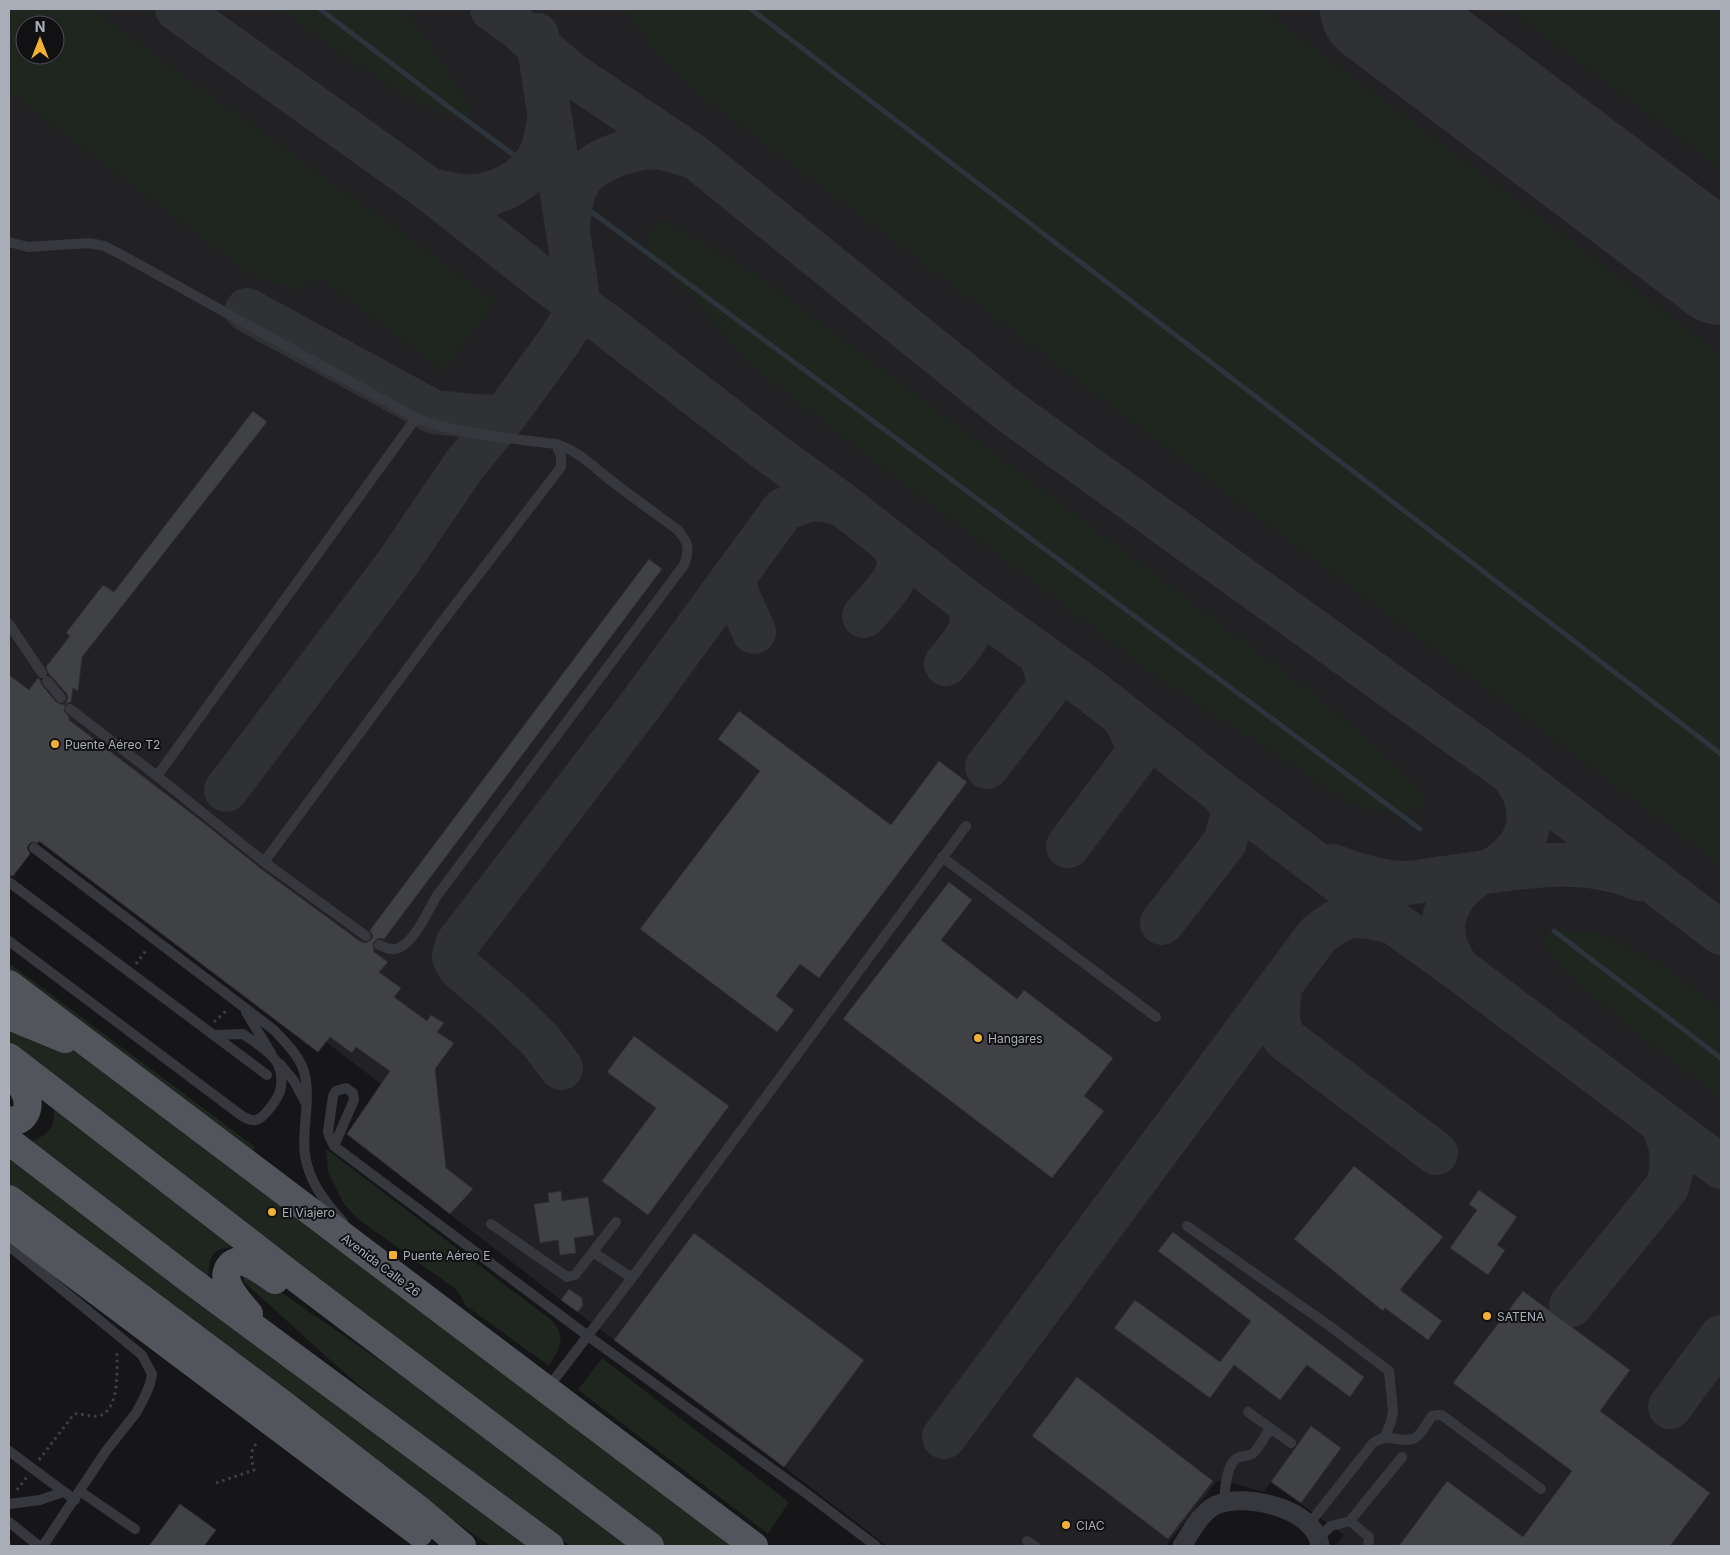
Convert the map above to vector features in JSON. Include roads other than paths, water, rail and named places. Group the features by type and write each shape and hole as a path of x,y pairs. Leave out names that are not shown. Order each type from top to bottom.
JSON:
{"main road":[{"name":"Avenida Calle 26","path":"9,984 749,1543"},
{"path":"9,1016 97,1051"},
{"path":"9,1058 650,1546"},
{"path":"9,1069 24,1091 28,1109 23,1118 17,1121 9,1120"},
{"path":"9,1141 182,1274 550,1546"},
{"path":"9,1199 272,1396 417,1508 462,1546"},
{"path":"9,1225 436,1546"},
{"path":"270,1339 238,1301 227,1284 228,1270 235,1262 242,1261 256,1267 406,1361"},
{"path":"417,1508 473,1546"}],"street":[{"path":"1182,1546 1202,1516 1224,1502 1256,1501 1268,1503 1296,1514 1316,1536"}],"lane":[{"path":"9,242 28,247 89,243 104,246 129,258 416,418 436,426 470,434 556,444 567,447 579,454 602,474 678,530 686,540 688,552 684,565 436,897 413,936 403,946 394,949 379,945"},
{"path":"158,776 416,418"},
{"path":"264,862 438,626 561,467 561,456 556,444"},
{"path":"9,624 61,698"},
{"path":"70,709 158,776 264,862 366,936"},
{"path":"547,1389 632,1278 966,826"},
{"path":"34,848 274,1030 291,1049 302,1065 306,1080 307,1105 304,1152 308,1168 326,1202 375,1261"},
{"path":"942,857 1156,1017"},
{"path":"9,882 267,1075"},
{"path":"9,941 238,1114 248,1119 256,1120 263,1116 272,1105 280,1092 282,1080 278,1065 238,1003"},
{"path":"210,1033 243,1034 274,1059 294,1081 307,1105"},
{"path":"334,1146 355,1097 346,1088 338,1090 333,1096 328,1131 334,1146 588,1336 876,1546"},
{"path":"491,1224 566,1276 575,1276 616,1222"},
{"path":"1187,1226 1331,1327 1389,1371 1393,1411 1391,1422 1384,1438"},
{"path":"9,1246 142,1355 152,1374 150,1384 136,1413 106,1451 78,1496 41,1546 9,1522"},
{"path":"593,1252 632,1278"},
{"path":"1248,1412 1292,1443"},
{"path":"1316,1536 1373,1443 1384,1438 1412,1439 1419,1434 1432,1416 1440,1415 1541,1489"},
{"path":"1224,1502 1225,1480 1234,1460 1238,1457 1251,1455 1270,1428"},
{"path":"9,1451 63,1492 78,1496 135,1529"},
{"path":"1316,1536 1331,1526 1350,1521 1402,1457"},
{"path":"9,1504 40,1500 63,1492"},
{"path":"1350,1521 1369,1537 1368,1546"}],"waterway":[{"path":"320,9 454,111 1420,829"},
{"path":"751,9 1721,754"},
{"path":"1554,931 1721,1058"}],"place":[{"name":"Puente Aéreo T2","path":"55,744"},
{"name":"Hangares","path":"978,1038"},
{"name":"El Viajero","path":"272,1212"},
{"name":"Puente Aéreo E","path":"393,1255"},
{"name":"SATENA","path":"1487,1316"},
{"name":"CIAC","path":"1066,1525"}]}
